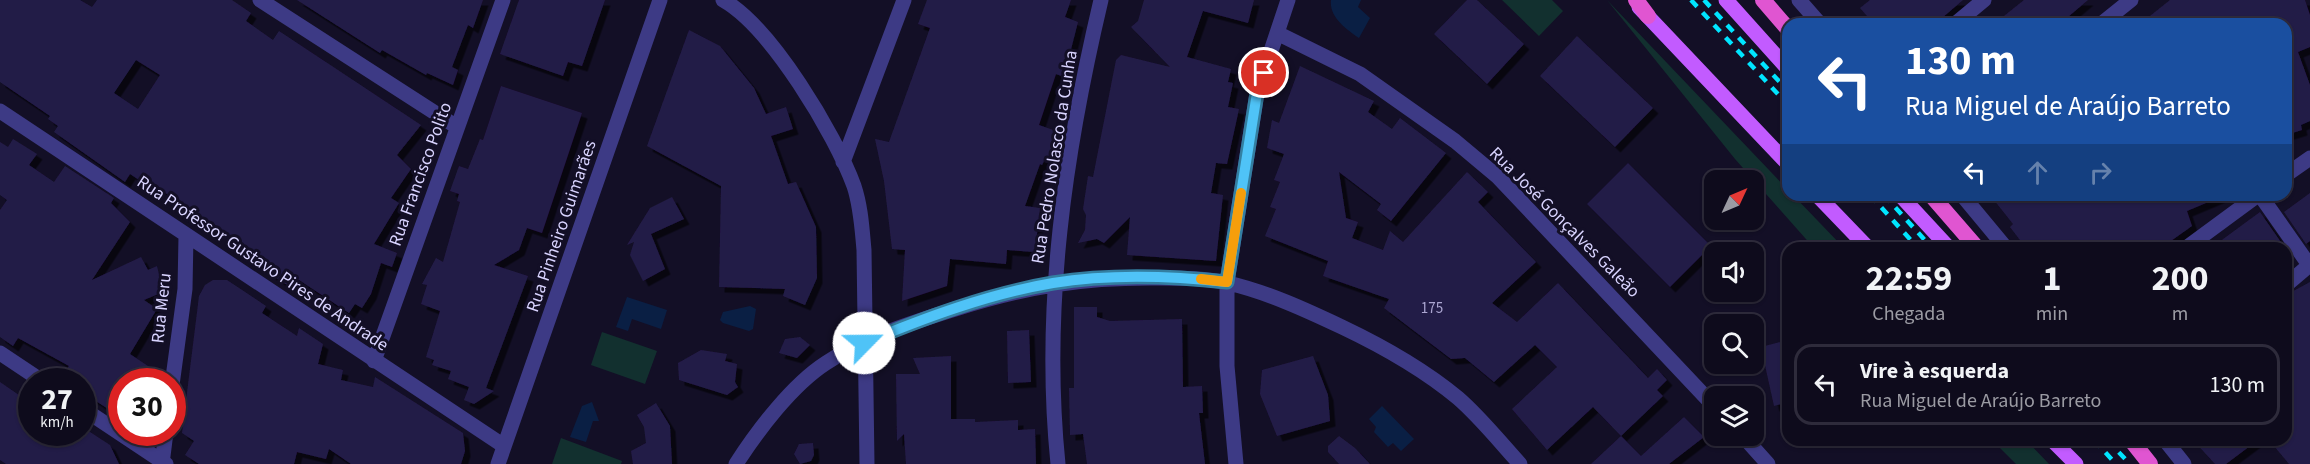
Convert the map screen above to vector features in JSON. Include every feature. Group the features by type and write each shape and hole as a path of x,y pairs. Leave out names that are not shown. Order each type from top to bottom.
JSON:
{"highway":[{"path":"1634,0 1648,16"},
{"path":"1763,0 1782,22"},
{"path":"1936,201 1972,242"},
{"path":"2133,446 2149,464"}],"main road":[{"path":"1726,0 1782,62"},
{"path":"1648,16 1782,158"},
{"path":"1823,201 1862,242"},
{"path":"1906,201 1943,242"},
{"path":"2058,446 2076,464"}],"street":[{"path":"261,0 457,128"},
{"name":"Rua Francisco Polito","path":"374,361 503,0"},
{"name":"Rua Pinheiro Guimarães","path":"498,464 660,0"},
{"path":"723,0 736,7 755,26 780,58 817,114 855,187 861,219 867,464"},
{"path":"843,162 904,0"},
{"name":"Rua Pedro Nolasco da Cunha","path":"1058,464 1051,382 1054,283 1066,179 1101,0"},
{"path":"1239,462 1227,366 1227,282 1257,93 1288,0"},
{"path":"1799,0 1815,18"},
{"path":"1962,18 1984,0"},
{"path":"2108,18 2131,0"},
{"name":"Rua José Gonçalves Galeão","path":"1277,33 1360,74 1455,141 1498,177 1704,395"},
{"name":"Rua Professor Gustavo Pires de Andrade","path":"0,111 504,446"},
{"path":"2292,171 2310,158"},
{"path":"1967,201 2001,242"},
{"path":"2194,242 2251,201"},
{"path":"2263,201 2307,262 2306,268 2292,280"},
{"name":"Rua Meru","path":"174,368 185,289 186,236"},
{"path":"736,464 753,438 801,385 825,364 864,343 905,326 1003,294 1054,283 1129,278 1193,278 1227,282 1308,311 1368,340 1415,367 1459,398 1520,464"},
{"path":"0,353 22,368"},
{"path":"96,417 164,463"},
{"path":"164,463 165,446"},
{"path":"1752,446 1768,464"},
{"path":"2170,446 2184,464"}],"green space":[{"path":"1502,0 1552,0 1563,11 1539,36"},
{"path":"1607,0 1782,184 1782,201 1799,201 1838,242 1809,242 1764,192 1764,170 1745,170"},
{"path":"602,332 657,351 645,384 591,365"},
{"path":"561,438 622,461 621,464 552,464"},
{"path":"1998,446 2032,446 2049,464 2016,464"}],"water":[{"path":"1331,0 1361,0 1358,7 1370,18 1359,38 1344,27 1336,17"},
{"path":"627,297 667,310 661,329 632,319 628,331 616,327"},
{"path":"750,306 756,309 753,329 749,331 720,320 723,312"},
{"path":"592,402 599,421 593,421 586,442 570,437 582,406"},
{"path":"1382,406 1414,439 1401,451 1393,443 1388,447 1374,432 1376,427 1369,419"}],"building":[{"path":"0,0 80,0 92,7 97,0 232,0 251,13 246,21 273,40 279,31 421,125 397,155 411,169 391,198 399,203 374,244 397,253 392,267 381,263 371,294 362,308 355,304 349,313 299,280 293,289 225,244 230,237 201,218 196,225 173,210 179,202 144,179 142,182 130,174 125,182 54,132 58,126 48,119 50,116 0,82","holes":["136,60 160,75 138,109 114,93"]},
{"path":"297,0 483,0 473,28 468,25 452,67 458,70 453,85 427,73 426,75 382,50 380,53"},
{"path":"519,0 605,0 582,66 568,62 563,76 500,54"},
{"path":"927,0 1071,0 1065,17 1078,22 1064,77 1056,74 1039,125 1056,131 1051,159 1046,157 1042,165 1040,164 1025,206 1040,208 1035,252 1007,250 1006,264 950,259 947,286 902,301 905,250 892,249 884,181 875,139 889,142 930,28 918,24"},
{"path":"1144,0 1254,0 1248,23 1203,11 1187,57 1231,69 1228,82 1233,83 1228,107 1239,109 1227,164 1216,163 1211,193 1223,195 1216,261 1127,255 1130,217 1104,243 1097,239 1078,243 1085,230 1086,215 1083,209 1088,176 1093,177 1116,60 1121,55 1170,67 1131,27 1138,21"},
{"path":"1467,0 1477,0 1524,44 1487,84 1434,34"},
{"path":"1870,0 1963,0 1942,18 1869,18 1860,8"},
{"path":"2024,0 2088,0 2069,18 2002,18"},
{"path":"2170,0 2305,0 2310,15 2310,47 2298,52 2310,85 2310,121 2301,125 2302,130 2292,133 2292,18 2148,18"},
{"path":"689,30 720,46 754,88 766,114 786,107 793,129 771,136 788,184 796,182 816,227 817,278 805,305 783,296 785,289 719,287 721,186 647,146"},
{"path":"1577,36 1653,108 1615,147 1540,76"},
{"path":"1300,66 1374,101 1368,112 1392,129 1400,118 1446,153 1391,221 1377,210 1381,204 1339,172 1346,218 1358,222 1352,238 1383,250 1390,231 1403,242 1467,172 1488,192 1478,202 1536,262 1492,303 1517,322 1558,283 1648,378 1657,369 1667,380 1657,390 1663,396 1621,436 1593,407 1547,450 1512,409 1557,367 1535,345 1494,382 1465,358 1451,359 1384,308 1389,299 1323,276 1328,261 1265,236 1276,209 1270,207 1280,182 1274,180 1284,154 1267,148 1272,120 1279,123"},
{"path":"501,86 582,113 542,233 527,228 519,250 494,265 528,276 486,388 494,391 474,404 464,400 469,387 448,379 451,371 432,365 434,360 426,357 440,311 421,304 427,285 422,284 436,258 443,262 460,202 457,201 459,194 450,191 459,166 468,169 480,139 483,140"},
{"path":"13,139 37,154 29,165 54,182 65,166 114,198 111,203 130,222 92,280 141,257 148,270 157,266 163,292 144,300 157,309 130,354 151,368 108,368 108,409 96,401 96,368 68,368 69,366 18,338 13,346 0,337 0,210 7,200 0,195 0,142 8,147"},
{"path":"1628,163 1707,242 1704,242 1704,253 1670,287 1587,204"},
{"path":"2310,193 2310,241 2306,244 2284,212"},
{"path":"672,197 684,219 651,234 665,269 643,281 630,255 634,242 627,245 650,208"},
{"path":"1995,201 2211,201 2187,211 2192,226 2169,242 2021,242 2010,227 2013,224"},
{"path":"2260,212 2281,242 2219,242"},
{"path":"213,280 227,280 266,306 262,313 297,336 299,328 323,344 318,364 343,370 341,380 373,387 375,377 463,433 465,451 461,464 351,464 329,449 326,459 297,452 294,464 199,464 185,455 194,441 186,436 186,401 199,296 205,285"},
{"path":"2310,282 2310,464 2289,464 2274,446 2292,446 2292,292"},
{"path":"1074,307 1097,307 1097,317 1110,321 1182,319 1183,387 1202,386 1203,413 1199,413 1205,464 1087,464 1083,434 1070,435 1069,388 1074,388"},
{"path":"1029,330 1031,382 1008,383 1007,331"},
{"path":"800,337 810,345 797,358 779,353 785,339"},
{"path":"1782,342 1782,404 1774,406 1764,361 1764,346"},
{"path":"701,350 727,354 725,361 737,364 735,382 738,387 727,395 679,380 678,363"},
{"path":"951,356 951,419 975,419 975,422 1018,420 1018,430 1035,429 1036,464 906,464 904,434 897,441 896,374 920,374 913,358"},
{"path":"1313,356 1328,395 1330,421 1277,436 1260,394 1262,370"},
{"path":"0,382 18,394 18,446 96,446 96,436 110,446 119,464 6,464 0,460"},
{"path":"656,403 670,426 672,464 633,464 631,451 646,443 644,427 637,415"},
{"path":"1684,417 1704,437 1669,464 1591,464 1621,436 1641,456"},
{"path":"1339,436 1355,448 1370,464 1339,464 1328,452 1328,446"},
{"path":"813,443 814,455 811,461 800,464 794,454 799,444"},
{"path":"2198,446 2250,446 2226,464 2215,464"}],"railway":[{"path":"1691,0 1782,99"},
{"path":"1704,0 1782,84"},
{"path":"1875,201 1913,242"},
{"path":"1889,201 1927,242"},
{"path":"2100,446 2116,464"},
{"path":"2113,446 2130,464"}],"slow traffic":[{"path":"1201,279 1227,282 1241,193"}],"route":[{"path":"864,343 905,326 1003,294 1054,283 1129,278 1193,278 1227,282 1257,93 1264,73"}]}
